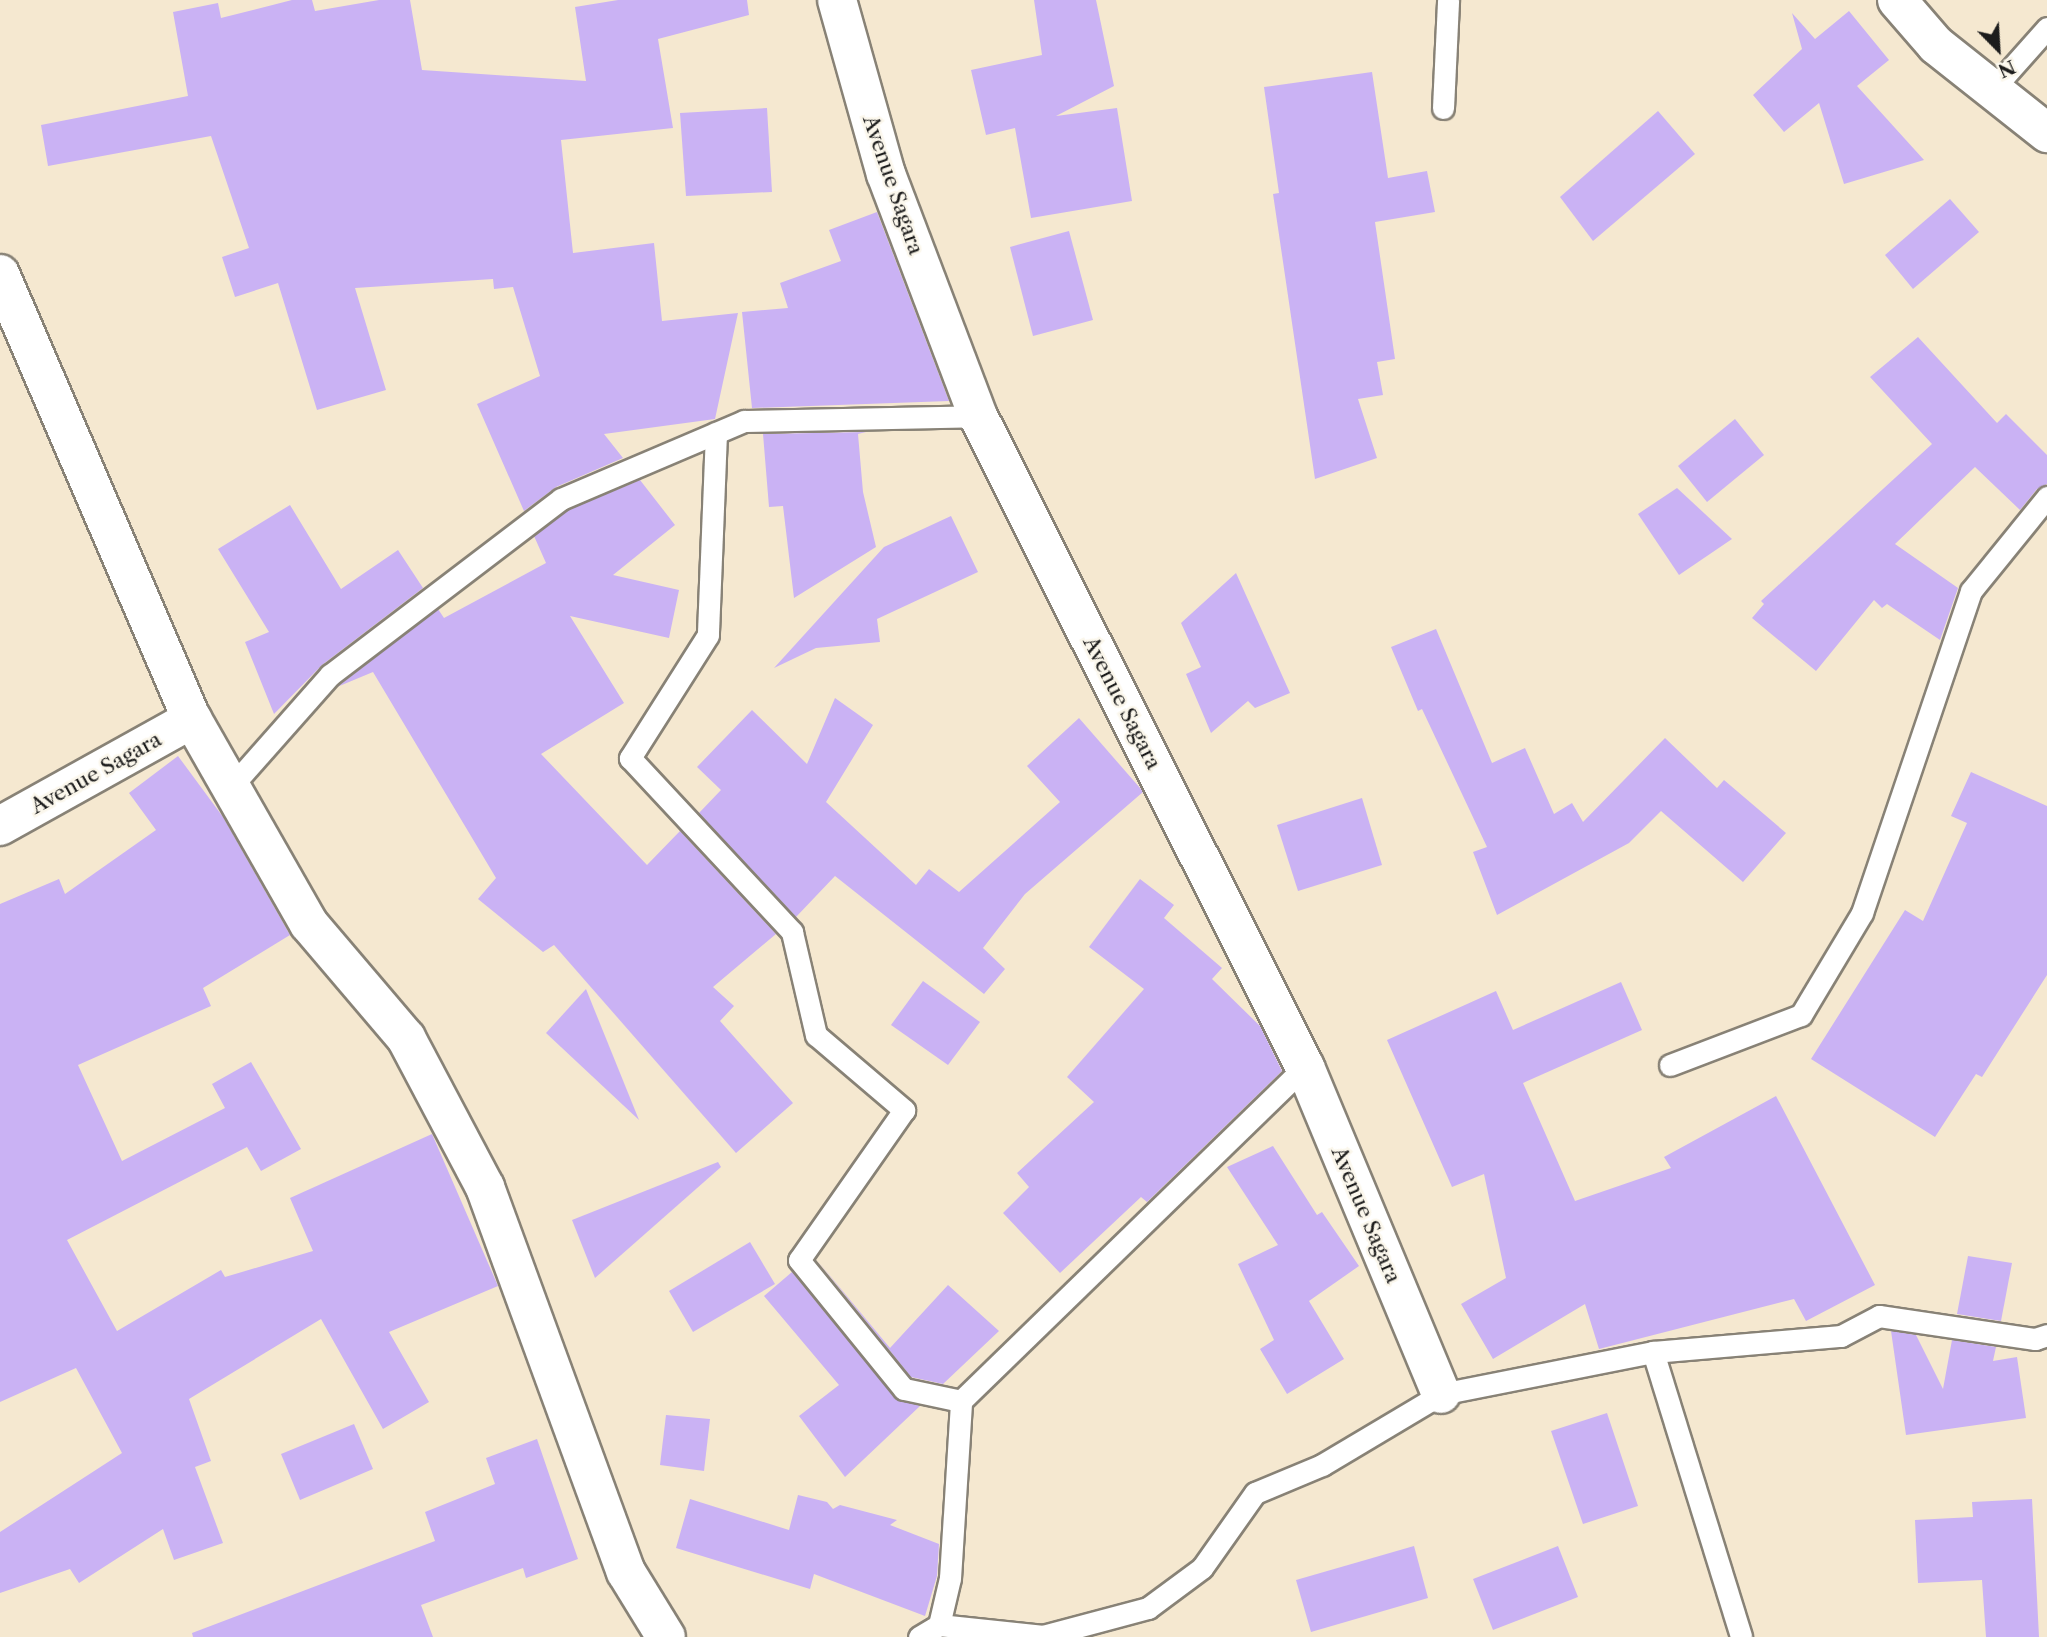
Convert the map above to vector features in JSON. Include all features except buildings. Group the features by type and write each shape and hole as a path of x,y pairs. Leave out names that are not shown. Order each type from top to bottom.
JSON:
{"street":[{"name":"Avenue Sagara","path":"836,0 886,174 978,416 1305,1067 1441,1394"},
{"path":"1897,0 1936,45 2047,133"},
{"path":"0,274 192,719 309,924 407,1038 485,1186 626,1572 666,1637"},
{"name":"Avenue Sagara","path":"0,826 192,719"}],"lane":[{"path":"1443,108 1448,0"},
{"path":"1992,90 2047,28"},
{"path":"230,788 330,675 561,499 744,421 978,416"},
{"path":"716,433 708,635 630,758 792,932 816,1035 904,1110 799,1260 904,1388 961,1401"},
{"path":"1670,1065 1801,1015 1862,913 1971,591 2047,497"},
{"path":"939,1625 950,1578 961,1401 1305,1067"},
{"path":"919,1637 939,1625 1043,1636 1148,1608 1202,1568 1255,1493 1322,1465 1441,1394 1653,1352 1840,1336 1879,1316 2035,1339 2047,1335"},
{"path":"1653,1352 1741,1637"}]}
